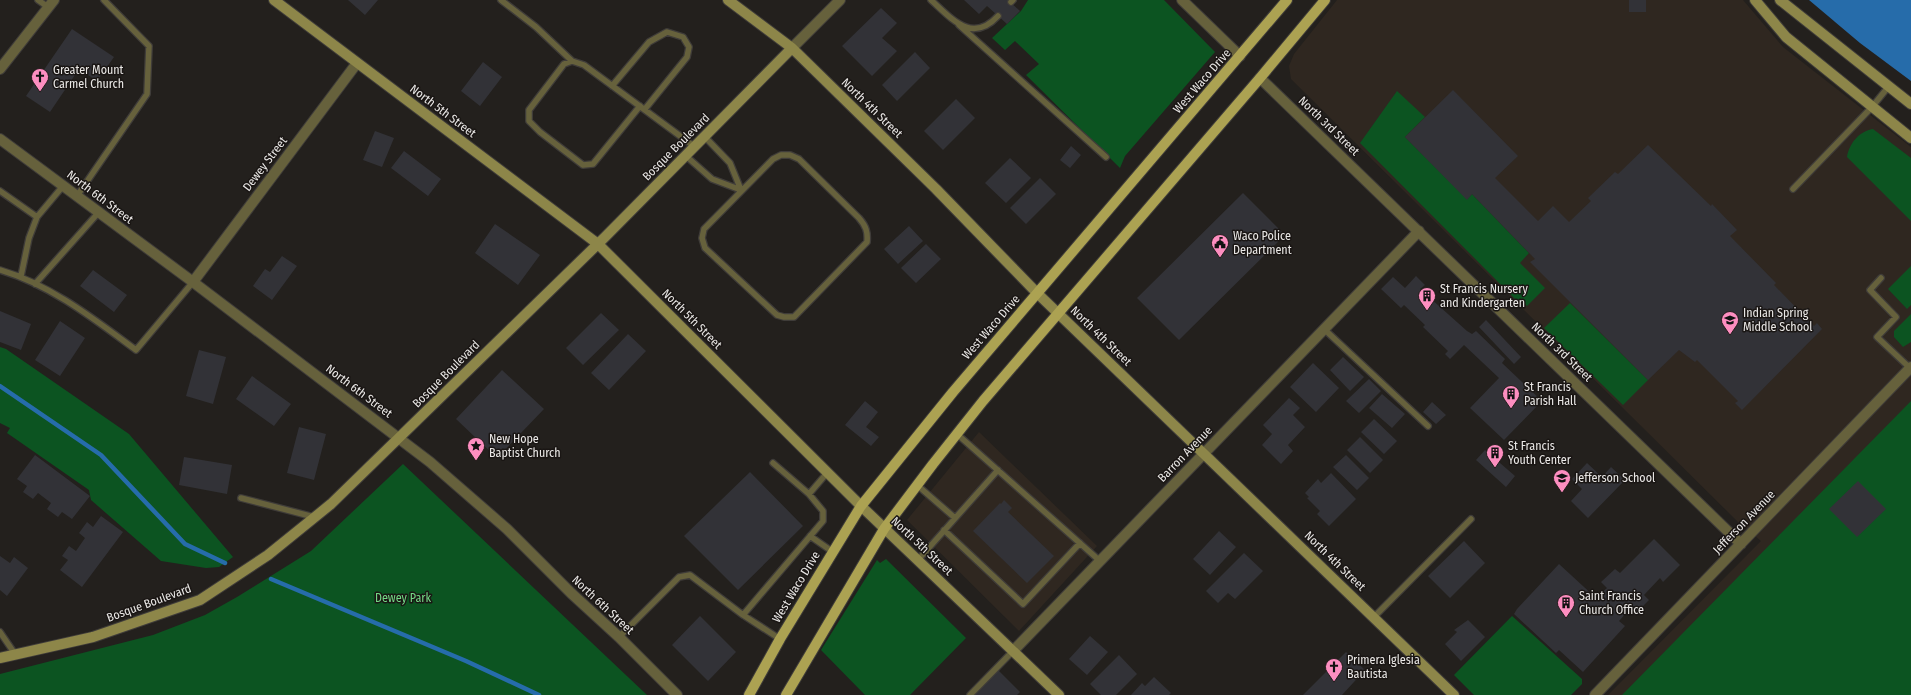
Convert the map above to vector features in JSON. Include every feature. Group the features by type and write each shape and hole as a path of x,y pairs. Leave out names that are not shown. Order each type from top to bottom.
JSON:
{"main road":[{"name":"North 5th Street","path":"274,0 598,244 884,529 1014,650 1059,695"},
{"name":"North 4th Street","path":"728,0 792,48 936,189 1037,293 1454,695"},
{"name":"West Waco Drive","path":"749,695 780,639 861,506 943,404 1288,0"},
{"path":"786,695 884,529 917,485 983,400 1260,78 1325,0"},
{"path":"1755,0 1786,37 1911,138"},
{"path":"1780,0 1911,104"},
{"name":"Bosque Boulevard","path":"0,658 93,637 200,600 268,555 331,504 400,438 598,244 792,48"}],"street":[{"name":"Bosque Boulevard","path":"792,48 840,0"},
{"path":"1182,0 1240,56"},
{"path":"0,69 51,4"},
{"name":"Dewey Street","path":"193,282 357,63"},
{"name":"North 3rd Street","path":"1260,78 1741,544"},
{"name":"North 6th Street","path":"0,139 400,438 465,490 507,529 571,593 619,637 677,695"},
{"name":"Barron Avenue","path":"1014,650 1419,231"},
{"name":"Jefferson Avenue","path":"1595,695 1910,368"}],"lane":[{"path":"38,0 51,4"},
{"path":"77,196 147,94 149,46 104,0"},
{"path":"501,0 536,27 572,61 584,65 695,147"},
{"path":"931,0 1106,157"},
{"path":"959,26 977,29 990,24 998,16"},
{"path":"572,61 564,64 529,110 529,121 540,132 583,165 593,164 687,58 689,47 683,37 667,32 649,42 612,86"},
{"path":"1792,189 1872,107 1889,86"},
{"path":"705,137 730,163 741,190"},
{"path":"781,155 790,155 799,159 866,226 868,234 867,242 794,317 777,315 705,248 702,238 704,229 741,190 773,159 781,155"},
{"path":"686,156 712,179 741,190"},
{"path":"21,276 29,238 37,217 63,186"},
{"path":"0,191 37,217"},
{"path":"35,284 99,212"},
{"path":"0,270 21,276 88,314 136,350 193,282"},
{"path":"1881,278 1870,290 1896,317 1877,337 1910,368"},
{"path":"1324,329 1428,426"},
{"path":"957,434 1100,561"},
{"path":"743,615 823,521 823,511 809,494 773,463"},
{"path":"918,560 998,470"},
{"path":"809,494 828,472"},
{"path":"917,485 955,518"},
{"path":"241,498 314,517"},
{"path":"1374,617 1471,519"},
{"path":"944,530 1023,604 1080,543"},
{"path":"810,536 833,552"},
{"path":"619,637 679,577 690,575 743,615 780,639"},
{"path":"0,632 14,654"},
{"name":"Barron Avenue","path":"970,695 1014,650"}],"shaded area":[{"name":"Indian Spring Middle School","path":"1337,0 1743,0 1783,47 1911,147 1911,695 1608,695 1761,541 1738,522 1291,79 1289,66 1294,54"},
{"path":"979,432 1097,546 1019,631 907,520"}],"green space":[{"path":"1028,0 1164,0 1215,52 1125,156 1120,168 1026,75 1039,64 1015,41 1005,50 992,38 1021,11"},
{"path":"1397,91 1425,117 1405,137 1467,199 1472,194 1529,253 1520,263 1545,288 1527,306 1523,302 1521,305 1360,143"},
{"path":"1873,129 1911,158 1911,221 1847,157 1852,143 1859,135"},
{"path":"1911,266 1911,305 1907,309 1888,289"},
{"path":"1570,303 1648,380 1623,405 1544,328"},
{"path":"1911,314 1911,342 1903,347 1894,337 1894,331"},
{"path":"0,347 6,349 129,434 233,557 219,567 206,568 161,561 91,500 89,490 7,433 10,428 0,423"},
{"path":"1911,401 1911,695 1622,695"},
{"name":"Dewey Park","path":"403,464 647,695 0,695 0,674 153,635 205,615 237,597 311,551"},
{"path":"886,559 966,638 910,695 865,695 821,650 877,560 880,563"},
{"path":"1512,616 1582,679 1582,684 1571,695 1474,695 1454,675"}],"water":[{"path":"1809,0 1911,0 1911,81 1860,43"}],"building":[{"path":"348,0 378,0 365,15"},
{"path":"964,0 1008,0 1020,11 1007,24 987,6 979,14"},
{"path":"1629,0 1646,0 1646,12 1629,12"},
{"path":"881,8 897,23 882,38 897,51 872,76 842,46"},
{"path":"72,29 114,57 97,81 79,69 50,112 26,96"},
{"path":"915,52 930,68 897,101 882,85"},
{"path":"483,62 502,77 480,106 461,91"},
{"path":"1453,90 1518,156 1495,178 1538,221 1553,206 1569,222 1591,201 1588,198 1615,172 1618,174 1648,145 1711,206 1712,204 1737,230 1730,236 1776,283 1774,285 1814,326 1817,323 1822,329 1742,410 1735,403 1738,401 1697,360 1695,362 1679,350 1648,380 1530,262 1535,259 1472,194 1467,200 1405,137"},
{"path":"956,99 975,118 943,150 924,131"},
{"path":"375,131 394,138 382,167 363,160"},
{"path":"1071,146 1081,155 1070,168 1060,160"},
{"path":"404,151 441,179 428,196 391,168"},
{"path":"1010,158 1031,178 1006,203 985,183"},
{"path":"1040,178 1056,194 1026,224 1010,208"},
{"name":"Waco Police Department","path":"1243,193 1285,235 1179,340 1137,298"},
{"path":"495,224 540,255 518,285 475,253"},
{"path":"909,226 923,241 898,264 884,249"},
{"path":"926,244 941,259 916,283 901,268"},
{"path":"282,256 297,266 272,300 253,286 265,269 270,272"},
{"path":"93,270 127,295 114,312 80,286"},
{"path":"1416,276 1425,285 1420,289 1467,331 1472,334 1476,331 1505,359 1502,363 1542,401 1504,440 1470,408 1499,378 1464,345 1450,359 1445,354 1448,351 1423,327 1425,325 1404,305 1401,308 1381,289 1393,277 1405,288"},
{"path":"0,311 31,324 21,350 0,342"},
{"path":"601,313 619,330 583,365 566,348"},
{"path":"1486,320 1521,357 1514,364 1479,327"},
{"path":"60,321 85,338 60,376 35,360"},
{"path":"628,334 646,351 609,390 591,373"},
{"path":"199,350 226,357 213,404 186,396"},
{"path":"1343,357 1364,377 1350,391 1330,370"},
{"path":"1313,363 1339,388 1316,412 1290,387"},
{"path":"502,370 544,409 497,458 456,419"},
{"path":"252,376 291,404 274,426 236,399"},
{"path":"1369,379 1381,391 1359,413 1346,401"},
{"path":"1382,394 1405,414 1392,428 1369,408"},
{"path":"1289,398 1300,408 1293,415 1305,427 1288,445 1293,451 1281,464 1262,445 1272,434 1263,425"},
{"path":"865,401 878,412 866,427 879,437 871,446 845,425"},
{"path":"1432,402 1446,415 1436,424 1423,412"},
{"path":"1374,419 1397,441 1384,454 1361,432"},
{"path":"299,427 326,434 314,480 287,473"},
{"path":"1360,437 1383,460 1370,473 1347,450"},
{"name":"St Francis Youth Center","path":"1485,450 1515,476 1506,487 1476,460"},
{"path":"35,455 90,496 72,519 62,512 58,517 47,509 51,503 38,493 33,499 23,492 27,486 17,479"},
{"path":"1346,455 1369,478 1357,490 1333,467"},
{"path":"184,457 232,465 227,494 179,485"},
{"path":"1587,463 1602,477 1611,467 1625,480 1588,518 1571,501 1582,489 1572,479"},
{"path":"750,472 803,526 738,590 684,536"},
{"path":"1331,473 1356,499 1329,526 1317,514 1320,511 1307,498 1309,497 1305,493 1318,479 1321,483"},
{"path":"1858,481 1886,509 1857,537 1829,509"},
{"path":"1004,500 1012,508 1008,512 1054,556 1027,583 973,531"},
{"path":"101,516 123,532 82,587 60,570 68,560 62,556 69,546 76,551 85,538 79,533 87,522 93,527"},
{"path":"1219,531 1236,547 1210,575 1193,559"},
{"name":"Saint Francis Church Office","path":"1654,539 1680,565 1663,582 1660,578 1644,595 1649,600 1634,615 1629,610 1619,621 1625,626 1583,672 1559,650 1556,653 1514,614 1559,564 1596,598 1607,588 1601,582 1615,569 1620,573"},
{"path":"1464,541 1485,563 1450,598 1428,576"},
{"path":"1244,553 1263,571 1235,599 1228,593 1218,603 1206,591"},
{"path":"0,556 10,563 14,557 28,568 7,596 0,590"},
{"path":"700,616 736,652 708,681 672,645"},
{"path":"1468,620 1485,637 1461,661 1445,644 1457,632 1454,630"},
{"path":"1090,636 1108,652 1087,675 1069,659"},
{"name":"Primera Iglesia Bautista","path":"1346,652 1365,670 1342,695 1303,695"},
{"path":"1119,655 1137,674 1116,695 1101,695 1090,684"},
{"path":"998,670 1020,692 1017,695 974,695"},
{"path":"1154,677 1171,693 1169,695 1131,695 1142,683 1145,686"}],"waterway":[{"path":"0,386 101,455 185,544 225,563"},
{"path":"271,579 466,661 539,695"}],"place":[{"name":"Greater Mount Carmel Church","path":"40,92"},
{"name":"Waco Police Department","path":"1220,258"},
{"name":"St Francis Nursery and Kindergarten","path":"1427,311"},
{"name":"Indian Spring Middle School","path":"1730,335"},
{"name":"St Francis Parish Hall","path":"1511,409"},
{"name":"New Hope Baptist Church","path":"476,461"},
{"name":"St Francis Youth Center","path":"1495,468"},
{"name":"Jefferson School","path":"1562,493"},
{"name":"Saint Francis Church Office","path":"1566,618"},
{"name":"Primera Iglesia Bautista","path":"1334,682"}]}
